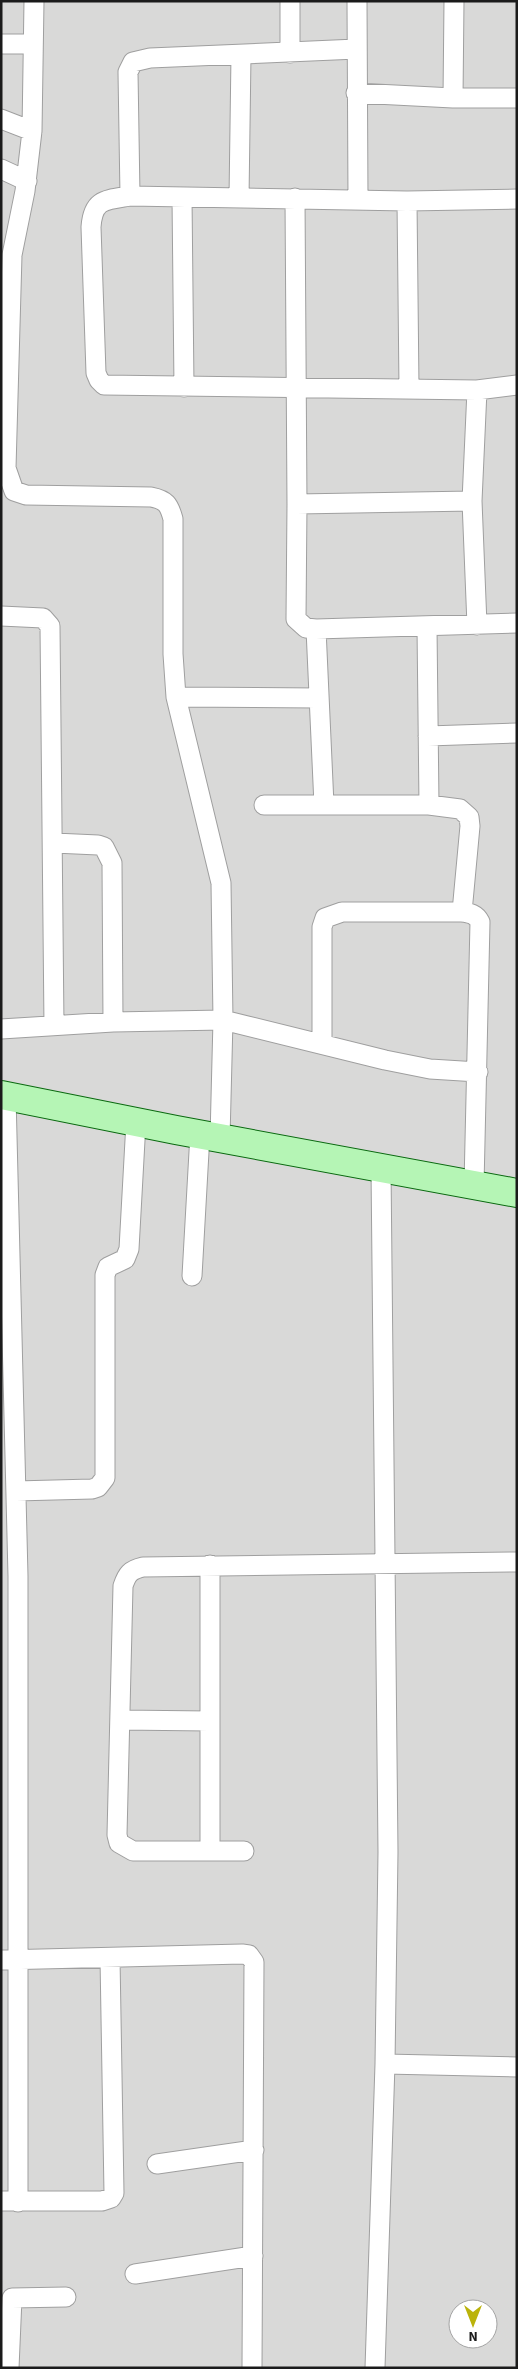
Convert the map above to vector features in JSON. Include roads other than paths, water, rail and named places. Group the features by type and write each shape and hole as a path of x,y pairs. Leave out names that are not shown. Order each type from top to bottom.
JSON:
{"street":[{"path":"34,1 32,131 27,181 12,255 4,417 6,468 14,491 26,496 151,497 168,503 173,519 173,654 176,697 221,883 223,1020 192,1276"},
{"path":"290,1 290,53"},
{"path":"357,1 358,200"},
{"path":"454,1 454,98"},
{"path":"1,44 33,44"},
{"path":"130,196 130,66 140,59 356,49"},
{"path":"240,198 241,55"},
{"path":"356,93 454,98 517,98"},
{"path":"1,119 32,131"},
{"path":"1,169 27,181"},
{"path":"517,199 407,201 130,196 105,200 92,213 96,372 99,380 104,385 477,390 517,384"},
{"path":"182,197 184,386"},
{"path":"295,198 296,619 306,628 316,629 517,623"},
{"path":"407,201 409,388"},
{"path":"477,390 472,501 477,625"},
{"path":"297,504 472,501"},
{"path":"1,616 43,618 50,626 54,843 54,1026"},
{"path":"427,627 429,806"},
{"path":"316,629 324,806"},
{"path":"176,697 318,698"},
{"path":"428,736 517,732"},
{"path":"264,805 429,806 460,809 469,817 470,826 462,912"},
{"path":"54,843 98,845 104,847 112,863 113,1022"},
{"path":"322,1044 322,927 325,918 342,912 462,912 473,914 480,922 474,1185"},
{"path":"1,1029 113,1022 223,1020 406,1065 478,1072"},
{"path":"110,1958 114,2193 111,2198 102,2201 10,2201 10,1683 16,1491 7,1349 3,1095 517,1194"},
{"path":"16,1491 92,1489 98,1487 104,1478 105,1275 108,1267 125,1259 129,1249 136,1122"},
{"path":"375,2368 385,2064 388,1852 381,1168"},
{"path":"244,1851 133,1851 119,1843 117,1835 123,1586 126,1576 132,1570 143,1567 386,1562 517,1562"},
{"path":"210,1565 210,1851"},
{"path":"120,1720 209,1721"},
{"path":"9,1960 249,1956 254,1962 253,2256 249,2367"},
{"path":"385,2064 517,2067"},
{"path":"156,2164 254,2150"},
{"path":"136,2274 253,2256"},
{"path":"9,2368 7,2298 66,2297"}]}
